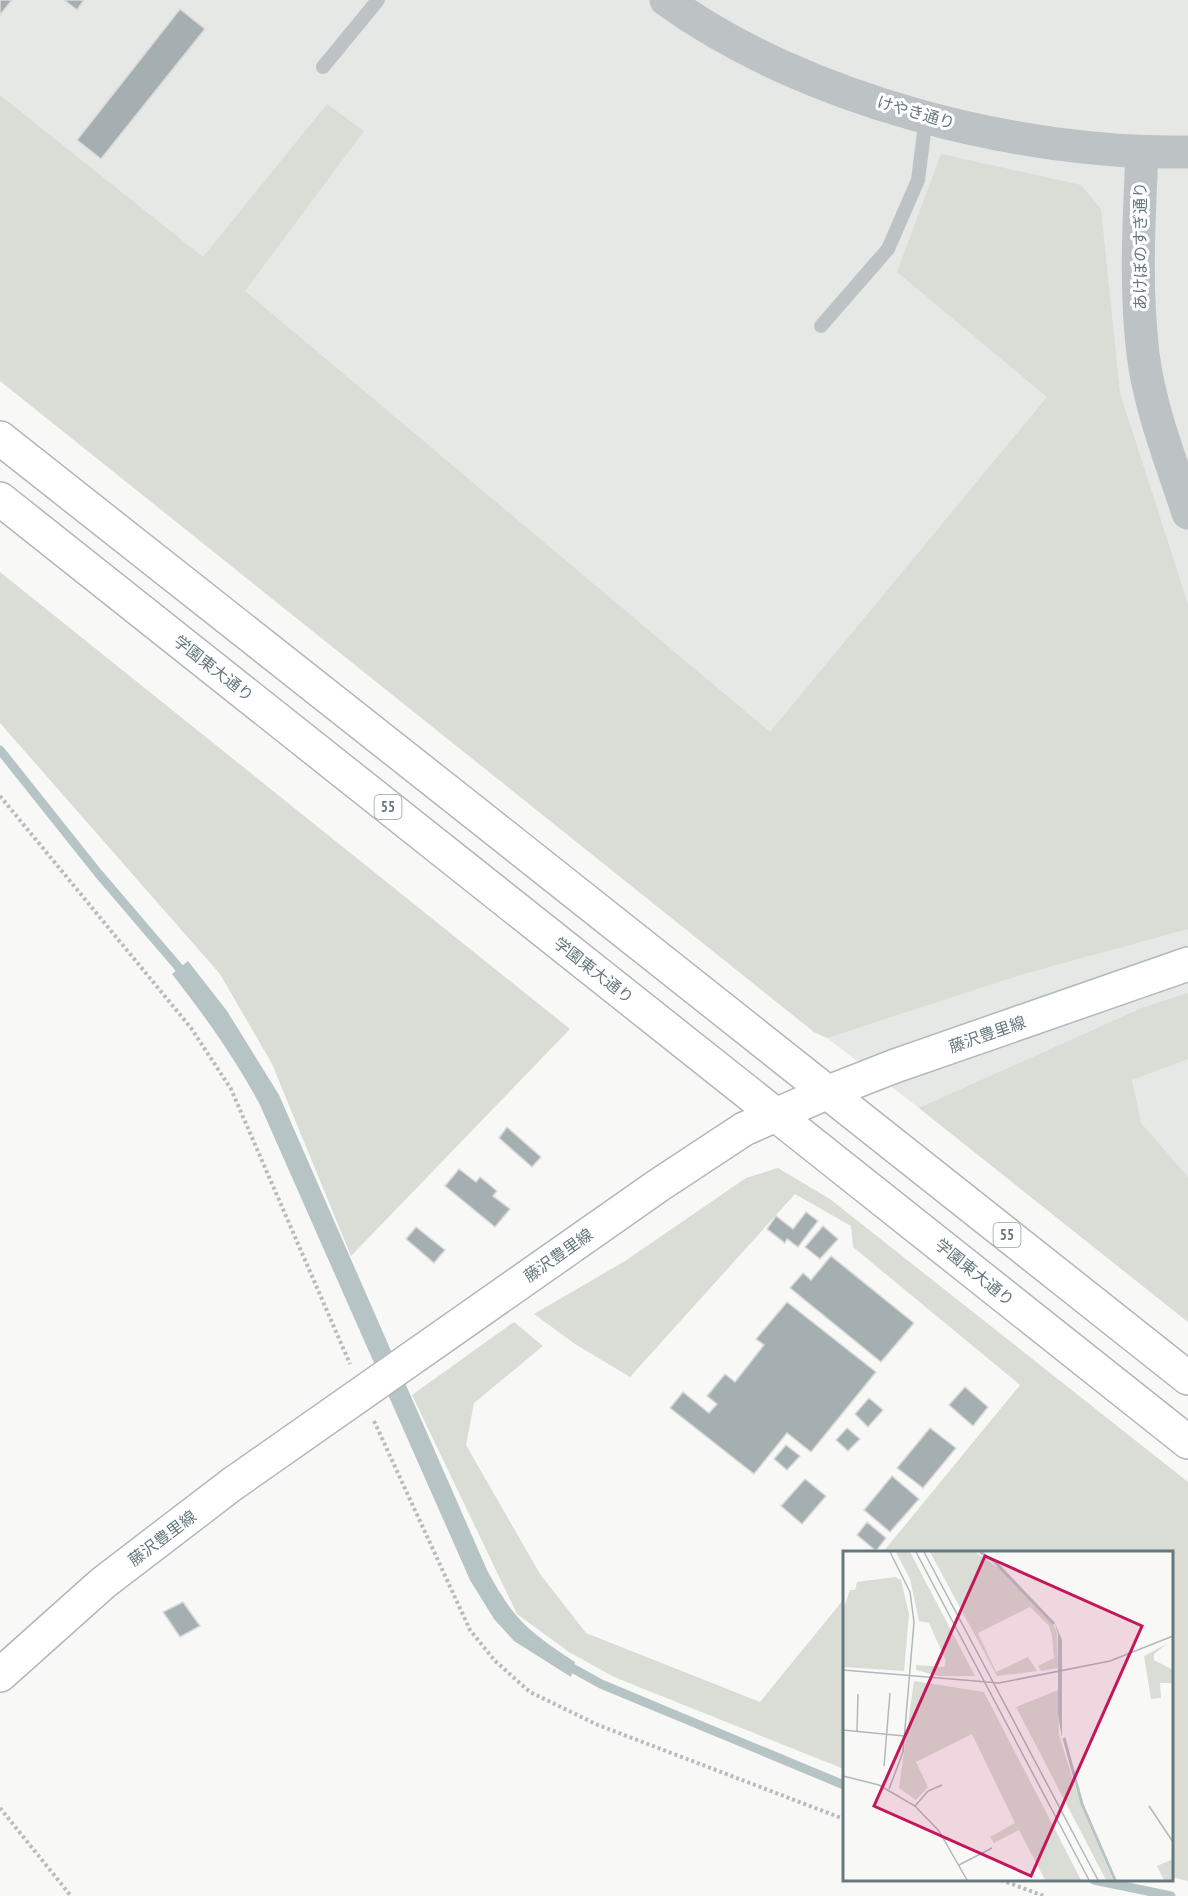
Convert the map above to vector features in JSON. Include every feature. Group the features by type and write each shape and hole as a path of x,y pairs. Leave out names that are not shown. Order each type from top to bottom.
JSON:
{"main road":[{"name":"55","path":"0,438 592,903 826,1093 1188,1378"},
{"name":"学園東大通り","path":"0,499 1188,1442"},
{"name":"藤沢豊里線","path":"0,1675 103,1583 231,1485 659,1185 744,1129 826,1093 1188,964"}],"street":[{"name":"けやき通り","path":"666,0 703,26 775,64 845,91 926,117 1072,148 1142,153 1188,152"},
{"name":"あけぼのすぎ通り","path":"1142,153 1137,286 1143,356 1158,424 1188,513"}],"lane":[{"path":"323,67 378,0"},
{"path":"820,326 888,249 918,180 926,117"}],"path":[{"path":"0,796 191,1028 231,1089 371,1388 470,1630 495,1661 530,1692 598,1725 843,1820"},
{"path":"0,1808 71,1896"},
{"path":"1004,1881 1044,1896"}],"shaded area":[{"path":"0,0 1188,0 1188,1322 919,1108 827,1038 814,1032 683,916 0,376"},
{"path":"0,95 203,257 327,104 364,131 245,291 770,732 1047,397 897,272 941,154 1081,185 1101,209 1120,393 1188,604 1188,929 1020,975 827,1038 814,1032 0,381"},
{"path":"0,572 570,1029 351,1256 272,1064 220,974 0,723"},
{"path":"188,961 227,1011 279,1095 487,1570 514,1613 545,1642 575,1662 571,1677 514,1641 494,1619 470,1580 260,1105 219,1038 172,974"},
{"path":"1188,993 1188,1059 1132,1080 1141,1123 1188,1177 1188,1322 919,1108 1144,1007"},
{"path":"778,1168 830,1199 1188,1482 1188,1881 1173,1877 1173,1551 884,1551 1020,1385 853,1247 851,1226 795,1194 630,1377 575,1344 534,1314 625,1261 746,1178"},
{"path":"514,1322 543,1346 474,1403 466,1445 540,1574 586,1633 760,1702 843,1600 843,1769 614,1677 569,1652 517,1614 412,1395"}],"building":[{"path":"0,0 12,0 0,15"},
{"path":"64,0 84,0 77,10"},
{"path":"180,9 205,29 101,159 77,140"},
{"path":"507,1127 541,1157 532,1167 499,1138"},
{"path":"459,1169 476,1182 480,1177 497,1191 493,1196 510,1209 495,1227 445,1186"},
{"path":"806,1212 818,1221 798,1247 787,1239 785,1243 767,1229 776,1216 793,1229"},
{"path":"823,1226 838,1239 820,1259 805,1247"},
{"path":"416,1227 445,1250 434,1263 406,1239"},
{"path":"831,1256 914,1323 881,1362 790,1288 803,1273 811,1280"},
{"path":"787,1302 876,1372 811,1452 787,1433 754,1474 670,1408 683,1392 709,1413 717,1404 707,1396 725,1374 735,1382 764,1345 756,1339"},
{"path":"965,1387 988,1407 973,1426 949,1405"},
{"path":"869,1398 883,1410 868,1427 855,1414"},
{"path":"847,1428 860,1439 848,1451 836,1440"},
{"path":"930,1428 956,1448 923,1488 897,1468"},
{"path":"786,1445 800,1456 787,1470 774,1459"},
{"path":"892,1476 919,1499 890,1532 864,1510"},
{"path":"805,1479 826,1496 802,1524 781,1506"},
{"path":"867,1522 886,1538 876,1551 857,1535"},
{"path":"183,1602 200,1626 180,1637 163,1612"}],"waterway":[{"path":"0,750 98,873 186,976"},
{"path":"563,1663 601,1684 843,1785"},
{"path":"1099,1881 1171,1896"}]}
